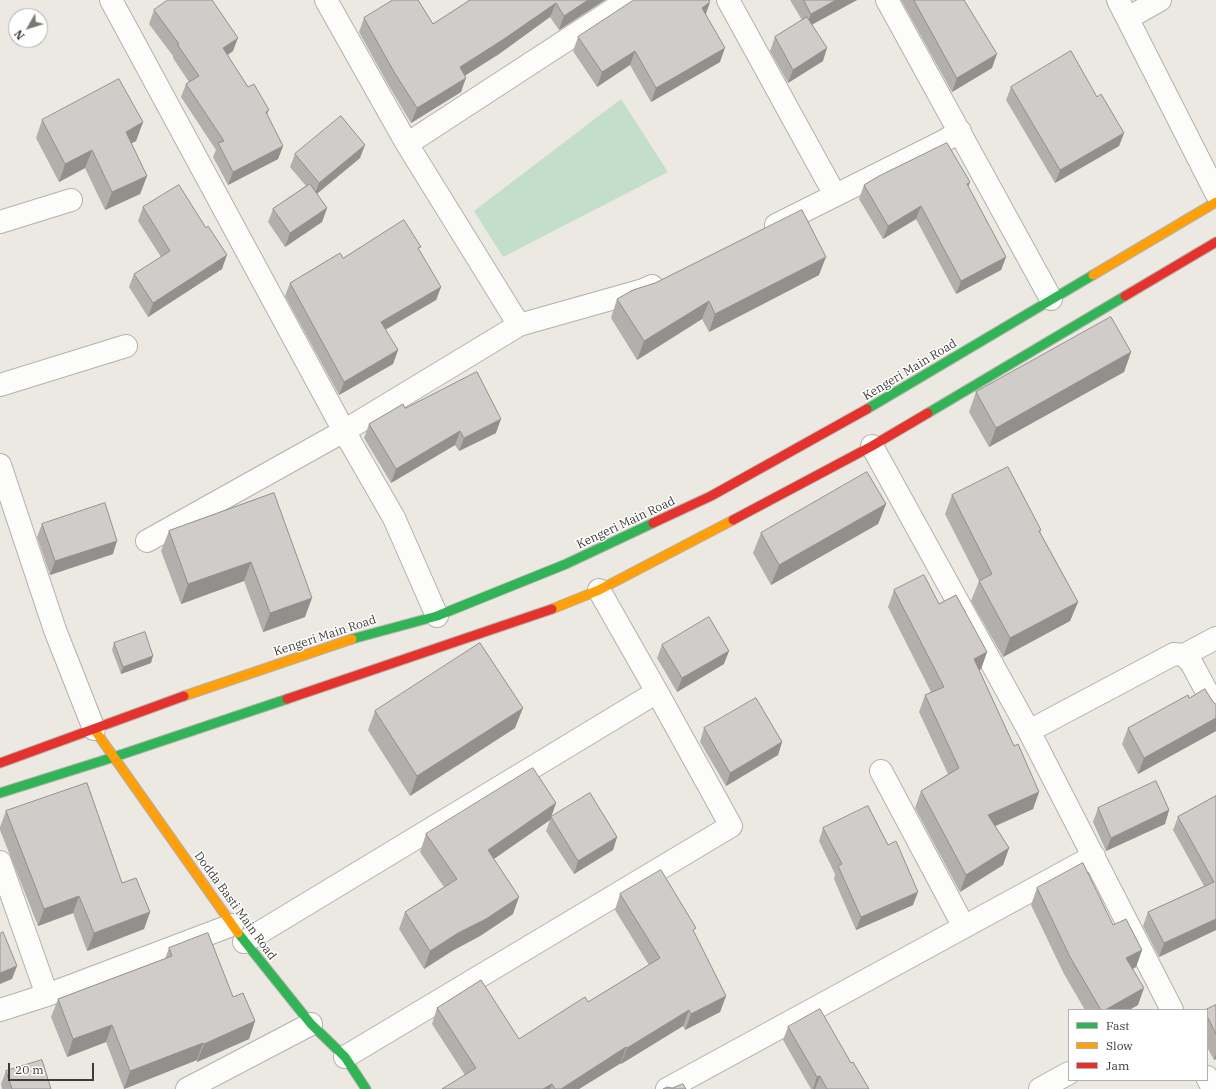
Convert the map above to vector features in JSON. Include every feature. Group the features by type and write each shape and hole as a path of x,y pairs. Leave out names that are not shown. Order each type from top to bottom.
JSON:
{"main road":[{"name":"Kengeri Main Road","path":"0,763 359,636 437,616 566,564 711,496 855,416 1216,202"},
{"path":"0,793 114,757 545,612 599,590 872,446 1216,242"},
{"name":"Dodda Basti Main Road","path":"94,729 238,934 311,1024 345,1057 366,1089"}],"street":[{"path":"111,0 344,431 394,518 437,616"},
{"path":"407,144 628,0"},
{"path":"728,0 835,195"},
{"path":"887,0 1052,299"},
{"path":"1160,0 1123,9 1216,193"},
{"path":"333,3 407,144 519,325"},
{"path":"757,234 944,141 960,131"},
{"path":"0,222 71,200"},
{"path":"147,541 344,431 519,325 643,290 672,276"},
{"path":"0,385 126,346"},
{"path":"872,446 1029,731 1171,1009"},
{"path":"0,465 55,630 94,729"},
{"path":"345,1057 731,826 599,590"},
{"path":"1029,731 1174,654 1184,655 1216,638"},
{"path":"1184,655 1192,664 1216,709"},
{"path":"0,1010 238,934 657,692"},
{"path":"881,771 964,927"},
{"path":"667,1089 1094,856"},
{"path":"0,862 47,995"},
{"path":"187,1089 311,1024"},
{"path":"1040,1089 1068,1074"},
{"path":"1208,1079 1213,1089"}],"green space":[{"path":"621,99 668,172 503,257 474,211"}],"building":[{"path":"168,0 212,0 238,38 223,48 248,87 254,84 269,110 266,112 283,146 233,172 218,143 224,141 186,84 199,76 177,44 179,44 154,10"},
{"path":"393,0 418,0 433,24 470,0 588,0 564,16 556,3 460,67 466,78 417,108 394,72 364,18"},
{"path":"634,0 709,0 710,2 702,8 725,48 656,88 635,51 602,72 578,37"},
{"path":"804,0 836,0 811,14"},
{"path":"914,0 964,0 997,54 957,78"},
{"path":"807,17 827,48 793,70 775,37"},
{"path":"1071,51 1097,97 1101,94 1124,133 1060,170 1011,87"},
{"path":"119,79 143,122 126,132 147,176 112,192 92,150 65,164 42,120"},
{"path":"341,116 365,145 319,183 295,154"},
{"path":"947,143 970,182 967,184 1006,257 961,281 921,206 888,226 864,185 879,176"},
{"path":"310,184 327,208 290,233 273,209"},
{"path":"179,185 206,228 208,226 227,255 153,303 134,274 170,251 143,207"},
{"path":"802,210 826,257 715,314 709,301 644,341 617,299 633,290 655,283"},
{"path":"404,220 421,247 418,248 441,287 381,322 398,350 344,382 290,283 340,253 343,258"},
{"path":"1111,317 1131,352 996,428 976,392"},
{"path":"477,372 501,419 464,438 460,431 396,469 369,424 403,404 405,408"},
{"path":"1008,467 1041,530 1039,531 1078,602 1010,638 979,581 992,574 952,495"},
{"path":"867,472 886,504 779,565 761,533"},
{"path":"274,493 312,598 270,613 251,562 188,584 169,531"},
{"path":"105,503 117,541 55,561 42,524"},
{"path":"924,575 939,604 956,595 987,652 974,659 1014,746 1018,744 1039,792 988,815 1009,848 966,875 921,791 959,768 925,695 944,687 894,590"},
{"path":"709,617 729,651 682,678 662,645"},
{"path":"145,632 153,656 123,667 114,643"},
{"path":"480,643 523,708 417,776 375,711"},
{"path":"1205,689 1216,704 1216,718 1144,758 1128,728 1188,695 1189,698"},
{"path":"756,698 782,742 730,773 704,728"},
{"path":"533,768 556,803 488,850 519,897 486,919 458,933 430,951 405,912 457,879 426,834"},
{"path":"1156,781 1169,810 1111,838 1098,808"},
{"path":"87,783 122,883 136,878 150,912 94,933 79,896 44,909 6,811"},
{"path":"590,793 617,837 578,861 551,817"},
{"path":"1216,796 1216,919 1164,943 1148,912 1214,882 1178,817"},
{"path":"868,806 888,845 896,841 918,892 861,917 838,866 842,864 823,828"},
{"path":"1083,863 1113,925 1126,919 1142,950 1126,958 1144,988 1107,1009 1100,1009 1070,957 1037,888"},
{"path":"661,870 696,928 693,930 726,996 691,1014 689,1010 627,1048 626,1047 561,1089 555,1089 552,1084 543,1089 442,1089 476,1068 437,1008 481,980 519,1039 585,997 588,1002 660,958 620,894"},
{"path":"3,932 17,966 0,973 0,934"},
{"path":"208,933 233,997 243,993 255,1021 204,1044 203,1043 130,1071 112,1025 73,1039 58,999 172,956 169,948"},
{"path":"1216,1005 1216,1034 1208,1018 1207,1009"},
{"path":"820,1009 851,1063 853,1062 869,1089 827,1089 820,1076 817,1077 788,1027"},
{"path":"42,1060 51,1089 12,1089 6,1071"},
{"path":"683,1084 686,1089 663,1089 667,1087 672,1088"}],"traffic: fast":[{"path":"867,409 1093,275"},
{"path":"928,413 1125,296"},
{"path":"352,639 437,616 566,564 653,523"},
{"path":"0,793 114,757 287,699"},
{"path":"238,933 311,1024 345,1057 366,1089"}],"traffic: slow":[{"path":"1093,275 1216,202"},
{"path":"552,609 599,590 733,520"},
{"path":"184,696 352,639"},
{"path":"94,729 238,933"}],"traffic: jam":[{"path":"1125,296 1216,242"},
{"path":"653,523 711,496 867,409"},
{"path":"733,520 872,446 928,413"},
{"path":"287,699 552,609"},
{"path":"0,763 184,696"}]}
